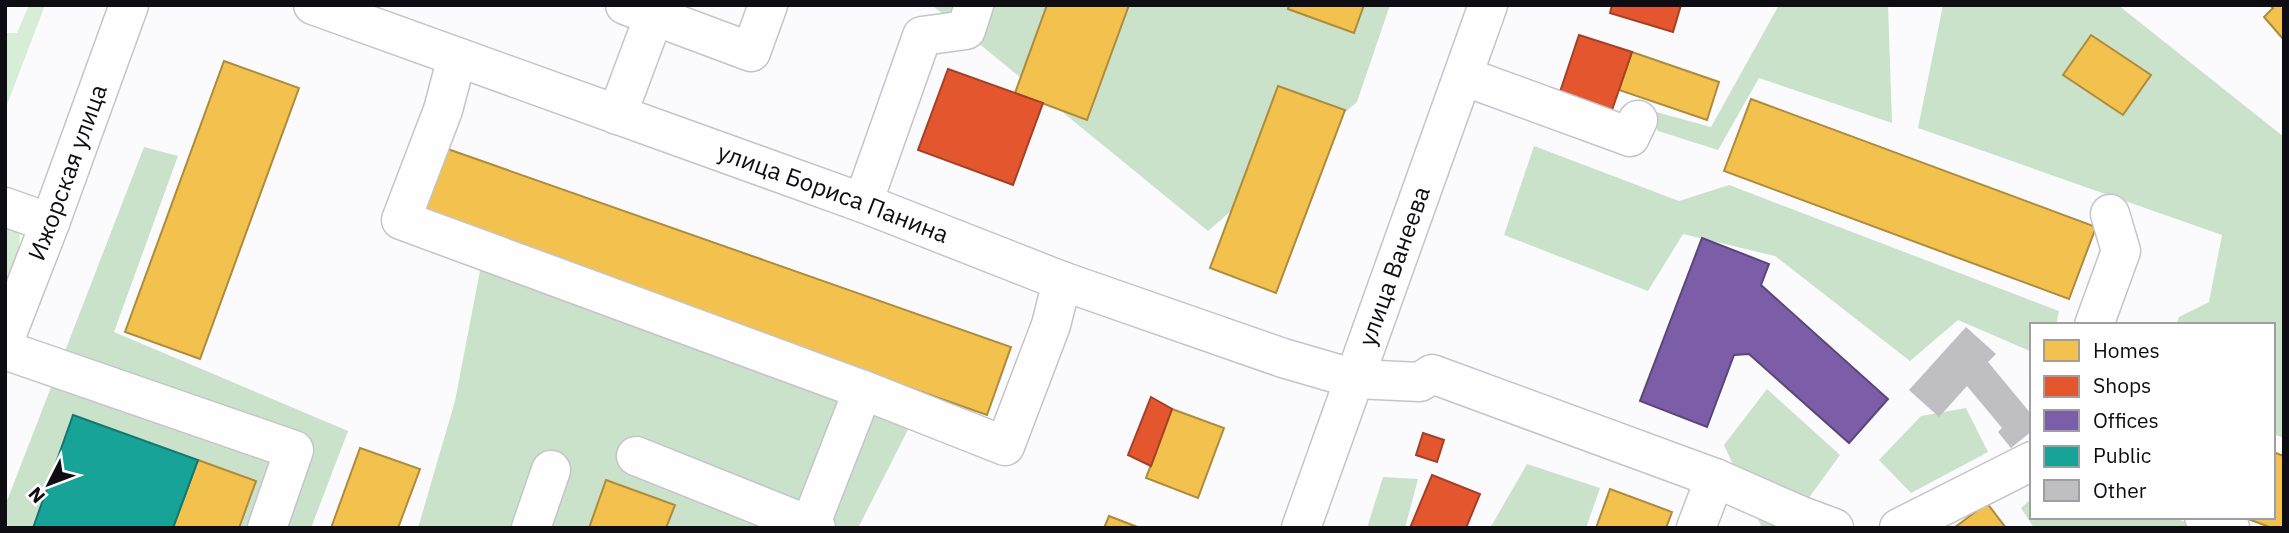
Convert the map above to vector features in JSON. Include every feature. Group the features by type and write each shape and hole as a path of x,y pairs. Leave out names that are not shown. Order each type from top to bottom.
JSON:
{"street":[{"name":"Ижорская улица","path":"5,339 129,5"},
{"name":"улица Бориса Панина","path":"313,5 863,203 1062,281 1283,358 1355,379 1420,382 1432,374 1714,478"},
{"path":"617,115 640,11 751,52 768,5"},
{"path":"863,203 922,36 966,30 974,5"},
{"name":"улица Ванеева","path":"1301,528 1488,5"},
{"path":"457,57 443,110 401,220 863,390 1005,446 1051,325 1062,281"},
{"path":"1462,76 1630,136 1638,120"},
{"path":"5,207 50,223"},
{"path":"2095,323 2121,251 2110,214"},
{"path":"5,350 294,450 267,528"},
{"path":"636,456 812,527 863,390"},
{"path":"1899,528 2030,462"},
{"path":"531,528 551,470"},
{"path":"1696,528 1714,478 1797,522 1834,528"},
{"path":"2209,519 2230,528"}],"green space":[{"path":"29,5 45,5 5,110 5,33 17,33"},
{"path":"1390,5 1357,102 1208,231 933,6"},
{"path":"1779,5 1888,5 1892,123 1759,78 1718,150 1658,131 1649,110 1711,127"},
{"path":"1943,5 2118,5 2284,137 2284,438 2275,435 2275,323 2177,323 2179,317 2209,302 2222,235 1918,128"},
{"path":"1534,146 1679,201 1729,185 2059,311 2056,323 2030,323 2030,351 1958,320 1910,361 1775,256 1683,234 1648,291 1504,235"},
{"path":"144,147 178,156 114,332 348,431 311,528 5,528 5,506"},
{"path":"5,224 20,230 19,249 5,283"},
{"path":"484,250 918,410 858,528 418,528 455,401"},
{"path":"1767,389 1840,455 1808,499 1828,528 1762,528 1724,445"},
{"path":"1966,408 1988,452 1911,493 1879,460 1921,416"},
{"path":"1527,464 1600,488 1586,528 1490,528"},
{"path":"1383,477 1418,479 1405,528 1367,528"},
{"path":"2030,500 2030,519 2178,519 2199,528 2034,528 2021,508"}],"building: Homes":[{"path":"1047,5 1129,5 1087,120 1015,93"},
{"path":"1289,5 1364,5 1354,33 1288,9"},
{"path":"2270,5 2284,5 2284,40 2264,17 2273,8"},
{"path":"2091,35 2151,75 2123,115 2063,75"},
{"path":"1632,52 1719,82 1707,120 1619,90"},
{"path":"224,61 299,88 200,359 125,332"},
{"path":"1278,86 1345,110 1276,293 1210,268"},
{"path":"1751,99 2096,227 2069,299 1724,171"},
{"path":"442,147 1011,347 987,415 418,215"},
{"path":"1172,409 1224,428 1198,498 1146,478"},
{"path":"360,448 420,469 398,528 331,528"},
{"path":"2275,453 2284,456 2284,528 2272,528 2248,519 2275,519"},
{"path":"198,460 256,481 239,528 173,528"},
{"path":"606,480 675,505 666,528 589,528"},
{"path":"1610,489 1672,512 1666,528 1596,528"},
{"path":"1987,503 2006,528 1954,528"},
{"path":"1109,516 1140,528 1104,528"}],"building: Shops":[{"path":"1612,5 1681,5 1673,32 1610,13"},
{"path":"1579,35 1632,52 1611,113 1559,95"},
{"path":"948,69 1043,103 1013,185 918,150"},
{"path":"1151,397 1172,409 1151,466 1128,455"},
{"path":"1423,433 1444,440 1437,462 1416,455"},
{"path":"1432,475 1480,494 1466,528 1410,528"}],"building: Offices":[{"path":"1702,238 1769,264 1761,285 1888,399 1849,443 1749,354 1734,355 1707,427 1640,401"}],"building: Public":[{"path":"73,415 198,460 173,528 33,528"}],"building: Other":[{"path":"1966,327 1996,354 1988,362 2030,413 2030,433 2011,448 1998,432 2002,428 1967,386 1939,417 1909,390"}]}
